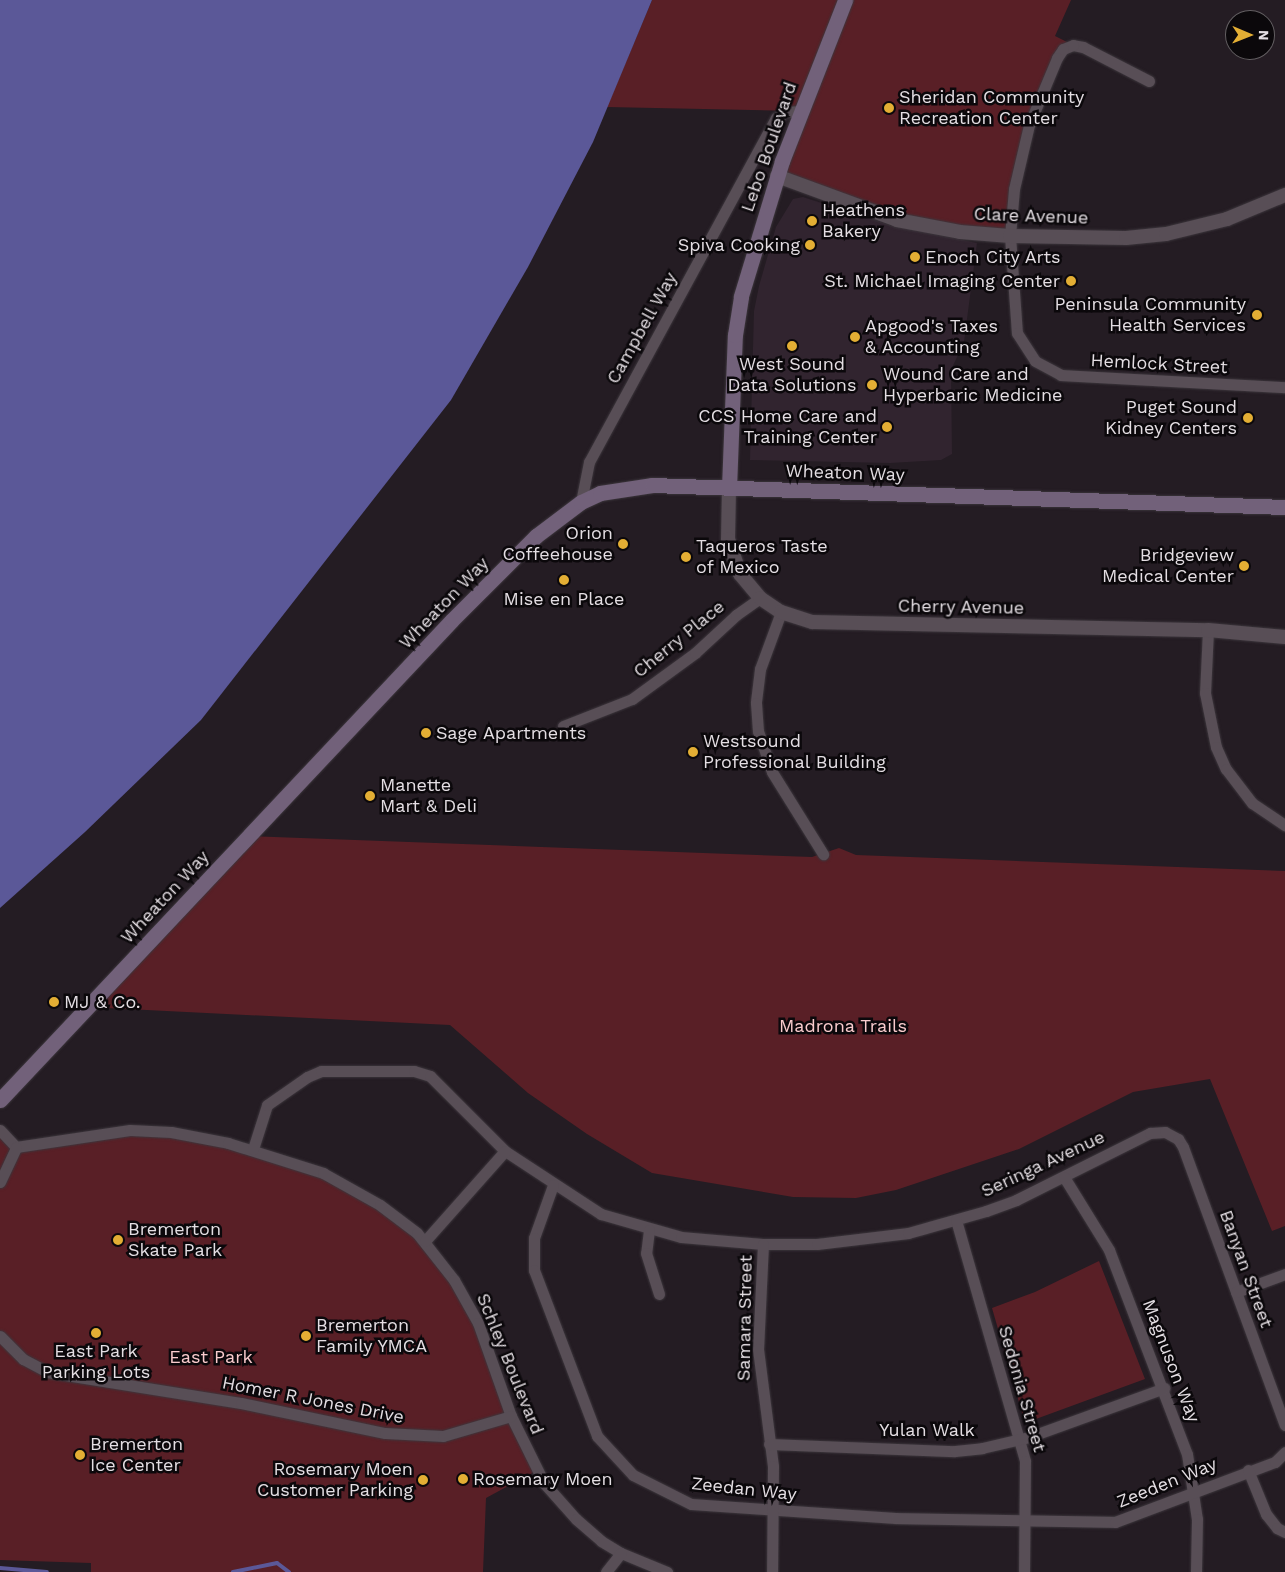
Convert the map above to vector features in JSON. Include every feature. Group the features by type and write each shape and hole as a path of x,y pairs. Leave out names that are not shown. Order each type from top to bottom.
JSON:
{"main road":[{"name":"Lebo Boulevard","path":"729,488 738,315 751,258 800,111 845,0"},
{"name":"Wheaton Way","path":"0,1100 452,620 536,536 581,502 600,493 634,486 1285,507"}],"street":[{"path":"1010,236 1014,189 1029,125 1063,48 1074,45 1149,81"},
{"name":"Campbell Way","path":"581,502 589,462 776,118 786,112 800,111"},
{"name":"Clare Avenue","path":"777,176 897,220 960,232 1010,236 1126,238 1166,234 1227,219 1285,195"},
{"name":"Hemlock Street","path":"1010,236 1018,333 1036,361 1060,376 1285,387"},
{"name":"Cherry Avenue","path":"729,488 728,539 740,574 760,598 781,612 812,622 1208,630 1285,637"},
{"name":"Cherry Place","path":"563,726 632,699 695,653 736,614 760,598"},
{"path":"781,612 758,679 756,703 758,731 772,772 823,854"},
{"path":"1208,630 1205,693 1216,747 1226,769 1252,802 1285,825"},
{"name":"Seringa Avenue","path":"253,1149 267,1105 321,1070 425,1074 505,1150 553,1185 601,1214 649,1230 681,1237 763,1244 844,1242 908,1233 956,1220 1016,1200 1150,1133 1165,1132"},
{"path":"0,1130 16,1147 0,1182"},
{"name":"Schley Boulevard","path":"16,1147 110,1132 150,1130 253,1149 323,1173 357,1190 401,1220 425,1241 454,1280 478,1323 512,1416 544,1483 581,1524 621,1553 667,1572"},
{"name":"Banyan Street","path":"1165,1132 1178,1139 1182,1147 1285,1425"},
{"path":"425,1241 505,1150"},
{"name":"Magnuson Way","path":"1064,1177 1109,1250 1164,1388 1187,1454 1194,1492 1196,1572"},
{"name":"Zeedan Way","path":"553,1185 534,1238 534,1270 597,1436 633,1475 686,1502 774,1511 1026,1521"},
{"name":"Sedonia Street","path":"956,1220 1025,1461 1026,1521 1024,1572"},
{"path":"649,1230 646,1253 659,1294"},
{"name":"Samara Street","path":"763,1244 758,1349 769,1444 774,1511 772,1572"},
{"path":"1236,1292 1285,1274"},
{"name":"Homer R Jones Drive","path":"0,1336 23,1359 48,1372 240,1403 385,1433 443,1436 512,1416"},
{"name":"Yulan Walk","path":"769,1444 955,1451 1019,1440 1164,1388"},
{"name":"Zeeden Way","path":"1026,1521 1115,1522 1248,1470 1275,1462 1285,1452"},
{"path":"1248,1470 1266,1514 1277,1528 1285,1532"},
{"path":"606,1572 621,1553"}],"shaded area":[{"path":"0,0 652,0 593,142 528,267 451,400 201,720 85,832 0,908"},
{"path":"803,197 890,225 977,243 964,342 951,370 952,454 941,460 890,463 750,460 754,311 759,286 776,227 793,199"}],"green space":[{"path":"652,0 1071,0 1055,36 1073,45 1063,49 1029,125 1010,236 943,230 777,176 800,111 607,107"},
{"name":"Madrona Trails","path":"249,836 812,857 839,848 856,855 1285,871 1285,1226 1272,1231 1210,1079 1133,1092 1019,1149 896,1190 856,1198 793,1197 652,1173 587,1134 528,1093 450,1025 87,1007"},
{"name":"East Park","path":"0,1130 16,1147 150,1130 297,1164 401,1220 454,1280 536,1471 486,1498 483,1572 91,1572 91,1563 0,1560"},
{"path":"1099,1261 1145,1379 1025,1423 992,1308 1035,1292"}],"waterway":[{"path":"233,1572 277,1563 289,1572"},
{"path":"0,1568 47,1572"}],"place":[{"name":"Sheridan Community Recreation Center","path":"889,108"},
{"name":"Heathens Bakery","path":"812,221"},
{"name":"Spiva Cooking","path":"810,245"},
{"name":"Enoch City Arts","path":"915,257"},
{"name":"St. Michael Imaging Center","path":"1071,281"},
{"name":"Peninsula Community Health Services","path":"1257,315"},
{"name":"Apgood's Taxes & Accounting","path":"855,337"},
{"name":"West Sound Data Solutions","path":"792,346"},
{"name":"Wound Care and Hyperbaric Medicine","path":"872,385"},
{"name":"Puget Sound Kidney Centers","path":"1248,418"},
{"name":"CCS Home Care and Training Center","path":"887,427"},
{"name":"Orion Coffeehouse","path":"623,544"},
{"name":"Taqueros Taste of Mexico","path":"686,557"},
{"name":"Bridgeview Medical Center","path":"1244,566"},
{"name":"Mise en Place","path":"564,580"},
{"name":"Sage Apartments","path":"426,733"},
{"name":"Westsound Professional Building","path":"693,752"},
{"name":"Manette Mart & Deli","path":"370,796"},
{"name":"MJ & Co.","path":"54,1002"},
{"name":"Bremerton Skate Park","path":"118,1240"},
{"name":"East Park Parking Lots","path":"96,1333"},
{"name":"Bremerton Family YMCA","path":"306,1336"},
{"name":"Bremerton Ice Center","path":"80,1455"},
{"name":"Rosemary Moen","path":"463,1479"},
{"name":"Rosemary Moen Customer Parking","path":"423,1480"}]}
